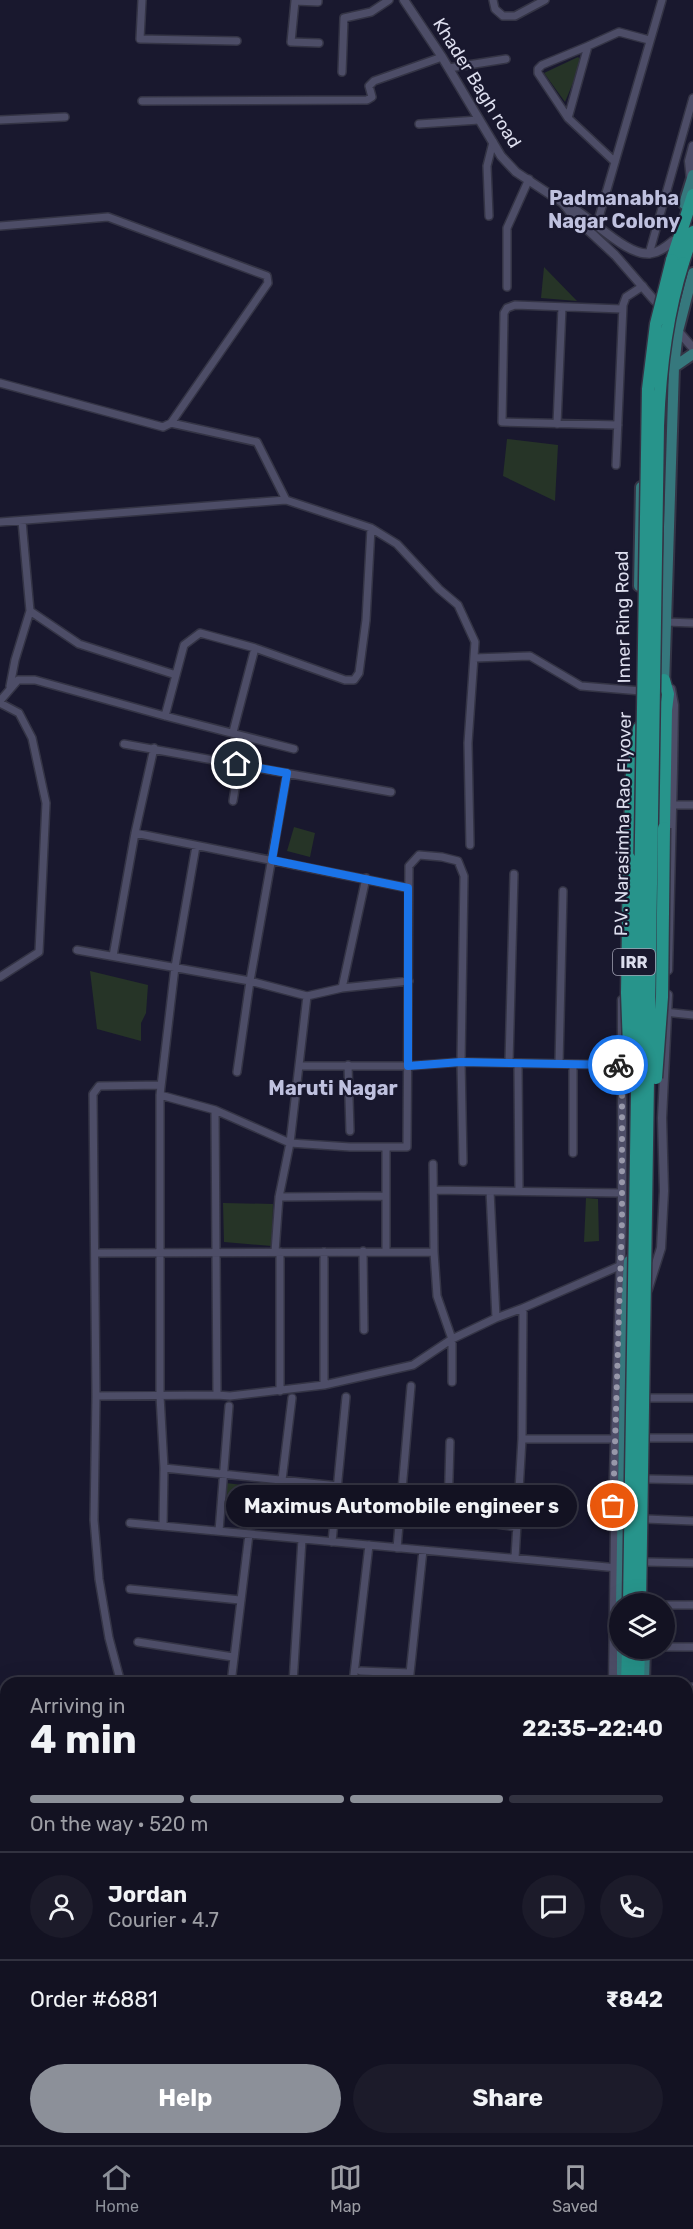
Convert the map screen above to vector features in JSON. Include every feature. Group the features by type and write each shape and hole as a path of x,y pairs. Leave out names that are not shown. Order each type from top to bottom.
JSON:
{"highway":[{"name":"P.V. Narasimha Rao Flyover","path":"640,1593 648,388 652,347 661,300 693,195"},
{"name":"P.V. Narasimha Rao Flyover","path":"629,1593 641,1215 659,389 666,326 693,232"},
{"path":"641,1215 662,997 668,694 664,676"},
{"path":"640,720 632,772 627,993 641,1215"},
{"path":"627,1677 628,1659"},
{"path":"638,1677 639,1659"}],"main road":[{"name":"Inner Ring Road","path":"620,1593 617,1568 620,1439 624,1420 626,1309 624,1264 634,1193 634,932 641,692 639,547 644,377 656,301 692,178"},
{"name":"IRR","path":"645,1593 650,1118 674,367 678,331 693,273"},
{"path":"662,278 668,287 679,291 687,290"},
{"path":"674,367 693,354"},
{"path":"624,1420 648,1420"},
{"path":"622,1659 622,1677"},
{"path":"644,1677 645,1659"}],"street":[{"path":"142,0 140,39 237,41"},
{"path":"318,0 318,2 295,1 291,42 319,44"},
{"path":"342,72 344,18 371,12 389,0"},
{"name":"Khader Bagh road","path":"404,0 449,68 501,156 516,172 563,203 574,218 615,255 656,301"},
{"path":"493,0 495,9 503,16 515,16 545,0"},
{"path":"597,224 662,0"},
{"path":"615,162 568,118 538,73 538,69 618,32 649,40"},
{"path":"568,118 588,46"},
{"path":"142,101 368,100 372,97 369,86 374,81 442,57"},
{"path":"449,68 506,59"},
{"path":"649,254 693,98"},
{"path":"0,120 65,117"},
{"path":"419,124 479,120"},
{"path":"489,216 487,166 493,142"},
{"path":"692,178 689,161 693,146"},
{"path":"507,287 507,228 529,179"},
{"path":"563,203 580,211 627,248 649,254 673,242"},
{"path":"0,226 108,217 267,276 268,283 171,423 163,427 0,383"},
{"path":"616,465 622,309 626,297 642,286"},
{"path":"618,425 505,423 501,420 504,313 507,308 515,305 622,309"},
{"path":"557,424 562,307"},
{"path":"678,331 693,348"},
{"path":"171,423 257,442 286,500"},
{"path":"0,522 286,500 371,528 397,544 439,589 458,605 475,642 468,743 470,844"},
{"path":"10,687 15,660 30,611 22,521"},
{"path":"165,716 184,645 200,633 255,648 345,680 354,680 359,673 366,620 371,528"},
{"path":"30,611 79,644 176,675"},
{"path":"666,622 693,623"},
{"path":"233,732 255,648"},
{"path":"474,658 530,656 581,686 641,692"},
{"path":"648,1291 661,1248 664,1191 662,1118 673,805 673,697 669,682 664,676"},
{"path":"0,977 39,952 46,803 32,738 19,713 0,702 18,680 35,680 294,749"},
{"path":"124,744 391,792"},
{"path":"113,957 135,832 154,748"},
{"path":"233,801 239,764"},
{"path":"237,1072 250,981 287,773"},
{"path":"673,805 693,805"},
{"path":"135,832 408,888"},
{"path":"163,1526 164,1468 160,1396 160,1095 175,967 196,846"},
{"path":"160,1095 215,1110 290,1143 407,1147 409,866 419,855 442,857 458,861 464,876 461,1062 463,1162"},
{"path":"509,1062 514,874"},
{"path":"342,988 366,878"},
{"path":"559,1064 563,891"},
{"path":"522,1439 620,1439 624,1264 622,965 634,932"},
{"path":"77,950 250,981 307,996 342,988 409,981"},
{"path":"280,1391 279,1197 290,1143 307,996"},
{"path":"655,1012 693,1015"},
{"path":"300,1066 408,1066 461,1062 622,1065"},
{"path":"518,1063 519,1191"},
{"path":"348,1065 350,1131"},
{"path":"573,1065 573,1153"},
{"path":"119,1677 109,1638 99,1579 94,1520 96,1396 93,1094 99,1086 161,1085"},
{"path":"215,1110 217,1395"},
{"path":"650,1118 662,1118"},
{"path":"386,1147 386,1251"},
{"path":"433,1164 437,1296 452,1339 452,1382"},
{"path":"434,1190 622,1193"},
{"path":"490,1191 496,1318"},
{"path":"279,1197 386,1196"},
{"path":"363,1251 364,1330"},
{"path":"324,1252 324,1385"},
{"path":"95,1253 434,1252"},
{"path":"96,1396 230,1396 324,1385 413,1365 452,1339 624,1264"},
{"path":"515,1558 522,1439 523,1308"},
{"path":"397,1548 411,1386"},
{"path":"332,1542 346,1397"},
{"path":"282,1480 292,1398"},
{"path":"648,1398 693,1398"},
{"path":"219,1531 229,1406"},
{"path":"648,1438 693,1438"},
{"path":"450,1442 448,1512 454,1518 517,1527"},
{"path":"164,1468 338,1486"},
{"path":"647,1479 693,1480"},
{"path":"646,1519 693,1521"},
{"path":"130,1523 617,1568 613,1677"},
{"path":"231,1677 249,1534"},
{"path":"293,1677 302,1539"},
{"path":"354,1677 369,1545"},
{"path":"410,1677 423,1550"},
{"path":"646,1562 693,1563"},
{"path":"130,1589 240,1600"},
{"path":"675,1605 693,1605"},
{"path":"138,1642 233,1658"},
{"path":"675,1647 693,1647"},
{"path":"362,1671 410,1673"}],"green space":[{"path":"578,57 582,61 565,102 544,73"},
{"path":"544,267 577,301 541,298"},
{"path":"507,439 558,445 555,501 503,476"},
{"path":"294,827 315,833 310,857 287,851"},
{"path":"90,971 148,985 146,1013 141,1023 141,1041 97,1029"},
{"path":"586,1198 598,1199 599,1241 584,1242"},
{"path":"223,1203 273,1204 272,1246 224,1242"},
{"path":"226,1483 328,1496 324,1526 241,1521 239,1508 223,1508"}],"way so far":[{"path":"613,1506 622,1221 622,1065 618,1065"}],"place":[{"name":"Maximus Automobile engineer s","path":"613,1506"}],"district":[{"name":"Padmanabha Nagar Colony","path":"614,210"},
{"name":"Maruti Nagar","path":"333,1088"}],"route":[{"path":"237,764 287,773 272,860 408,888 408,1066 461,1062 618,1065"}]}
